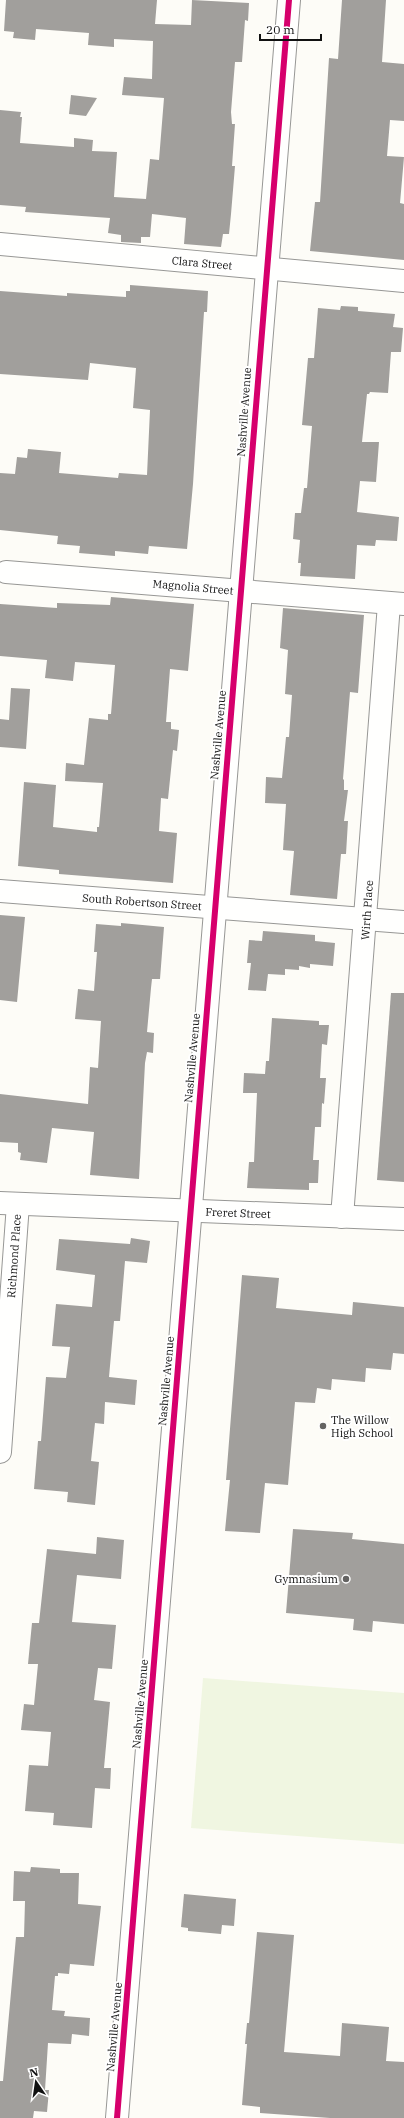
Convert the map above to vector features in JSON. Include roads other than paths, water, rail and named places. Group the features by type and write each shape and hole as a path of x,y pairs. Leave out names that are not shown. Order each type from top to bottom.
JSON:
{"street":[{"name":"Nashville Avenue","path":"117,2118 265,269 289,0"},
{"name":"Clara Street","path":"0,244 404,281"},
{"name":"Magnolia Street","path":"6,572 396,604"},
{"name":"Wirth Place","path":"342,1217 366,919 396,604"},
{"name":"South Robertson Street","path":"0,891 404,922"},
{"name":"Freret Street","path":"9,1204 404,1219"},
{"name":"Richmond Place","path":"0,1452 9,1204"}],"place":[{"name":"The Willow High School","path":"323,1426"},
{"name":"Gymnasium","path":"346,1579"}]}
